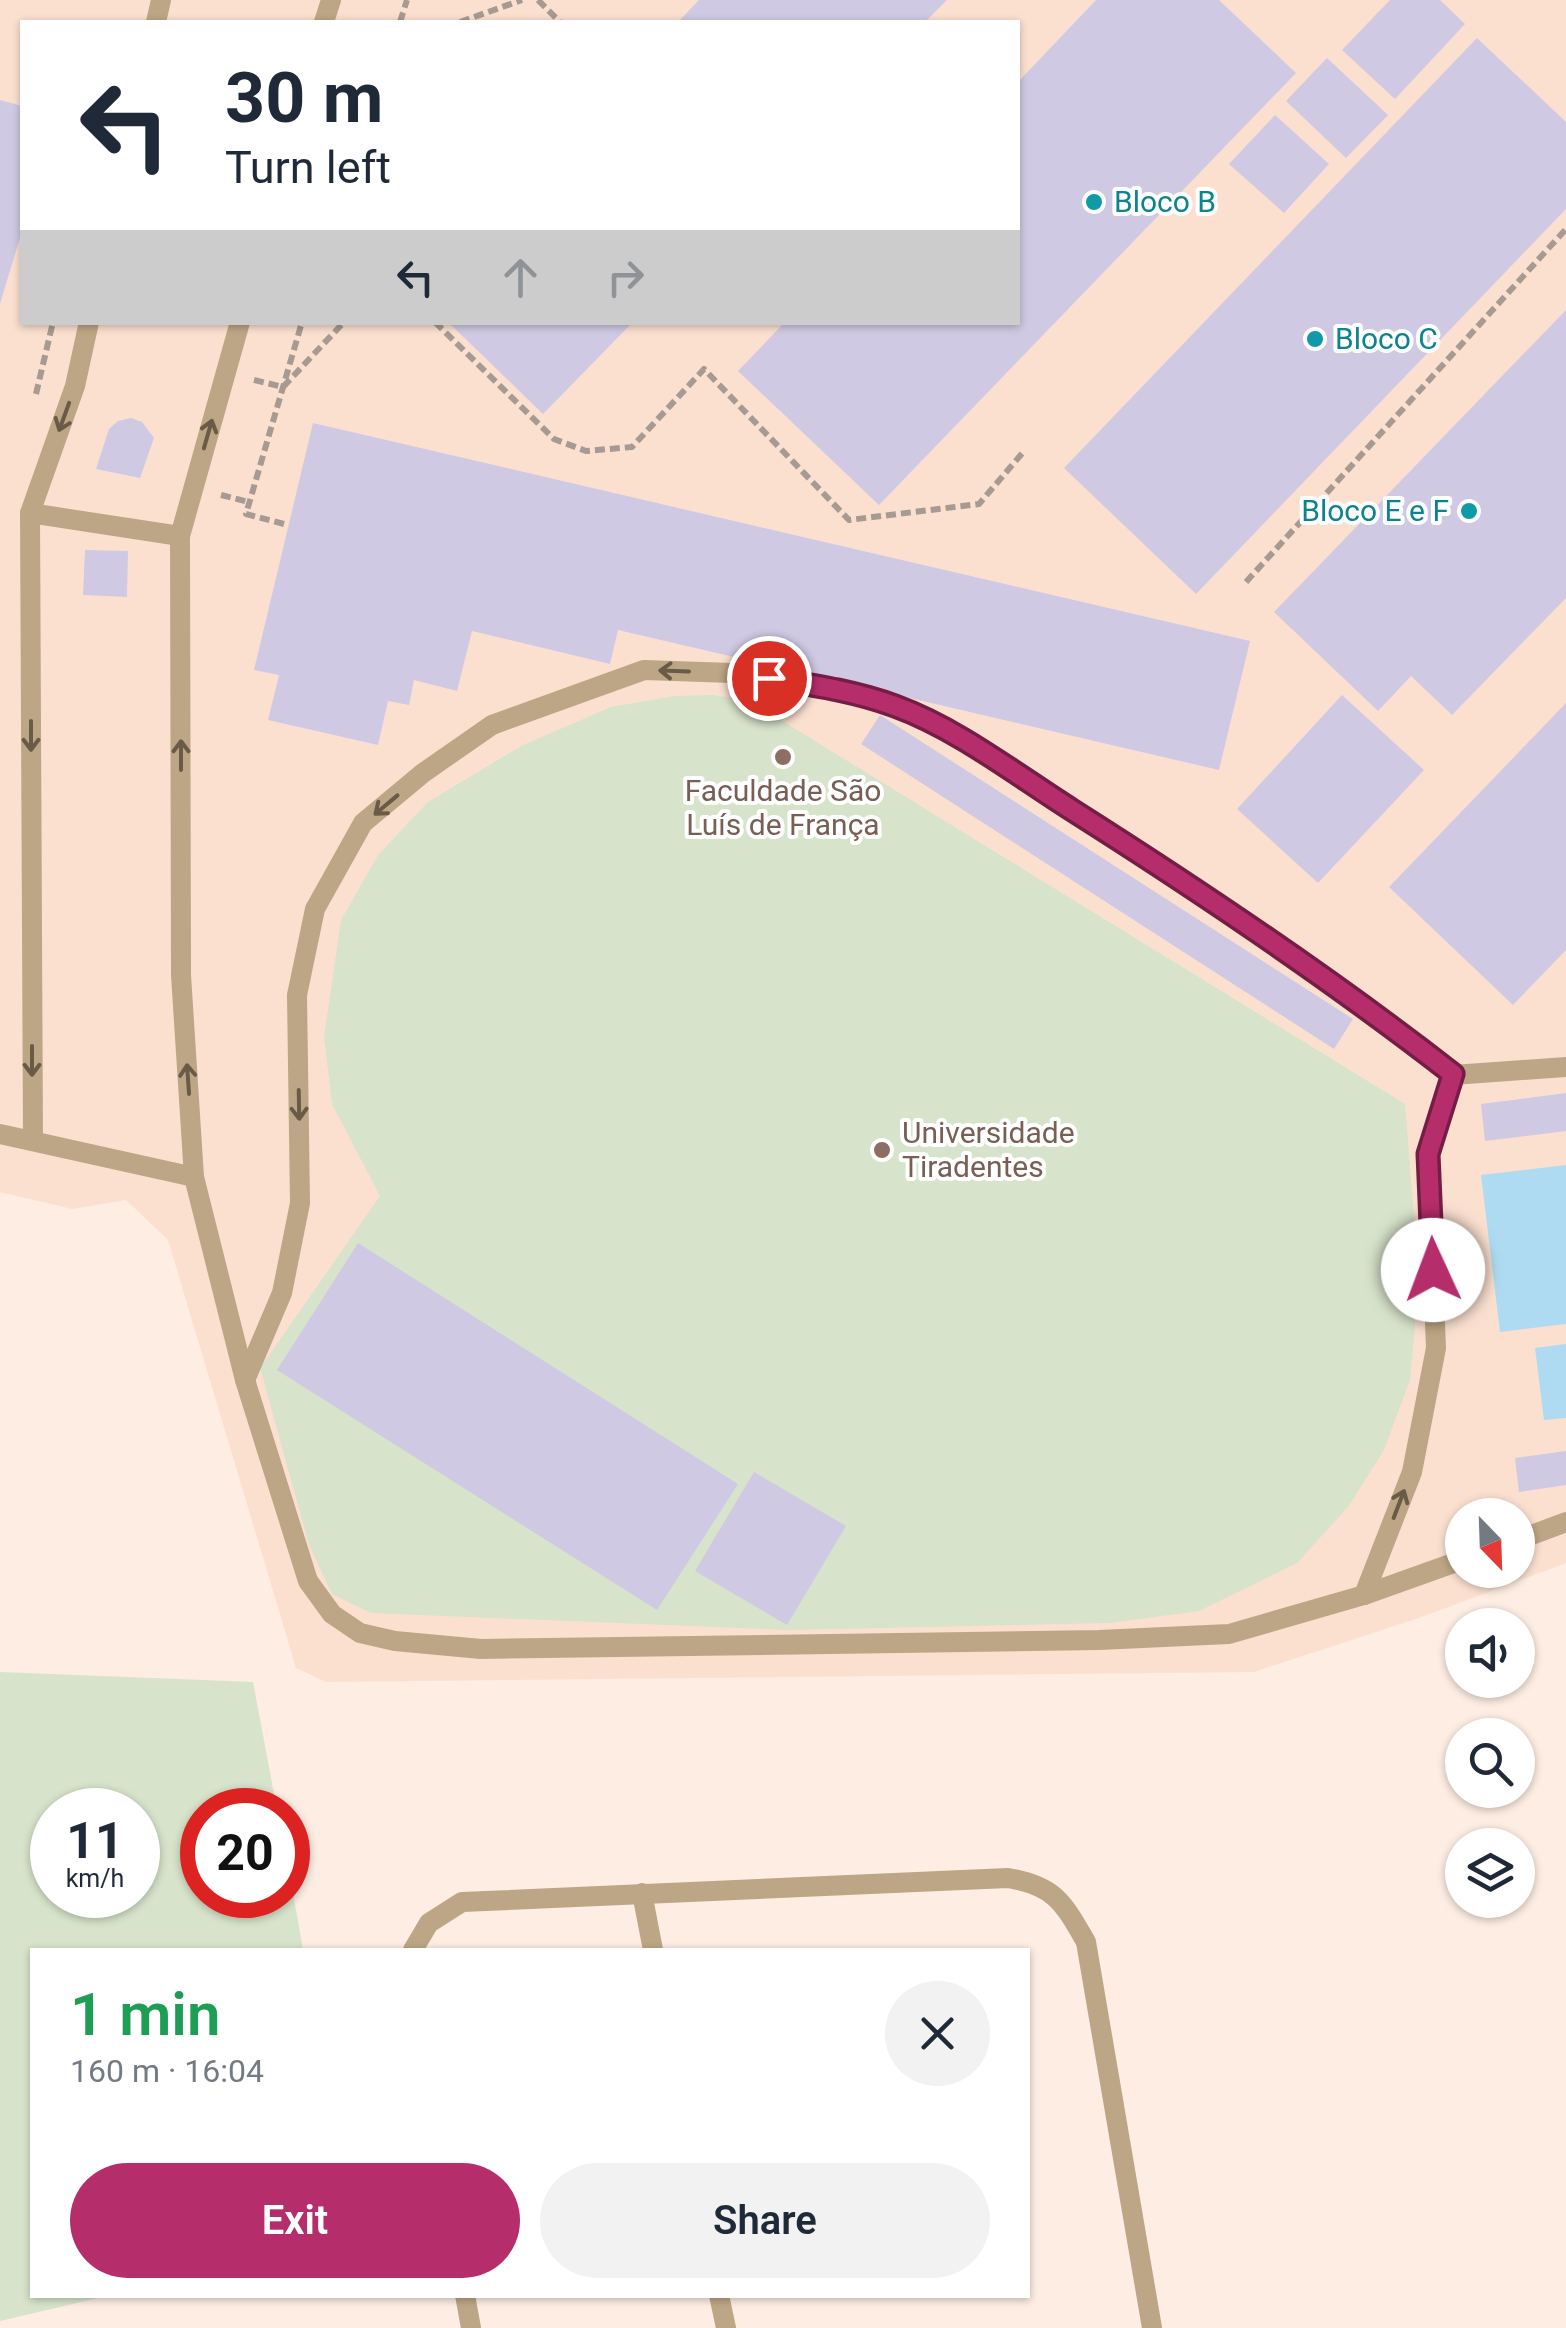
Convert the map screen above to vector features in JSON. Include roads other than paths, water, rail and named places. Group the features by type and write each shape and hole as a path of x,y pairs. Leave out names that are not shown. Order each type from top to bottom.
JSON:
{"lane":[{"path":"33,1142 30,514 75,386 88,325"},
{"path":"239,325 180,536 181,976 194,1177 246,1380 308,1581 332,1614 360,1632 395,1641 500,1649 1118,1639 1229,1634 1364,1595 1445,1566"},
{"path":"30,514 180,536"},
{"path":"246,1380 282,1293 300,1203 297,995 315,909 364,823 424,773 492,725 644,670 732,673 843,690 897,706 946,730 1183,880 1354,998 1453,1074 1566,1067"},
{"path":"1364,1595 1412,1472 1436,1348 1428,1154 1453,1074"},
{"path":"0,1134 194,1177"},
{"path":"1535,1534 1566,1522"},
{"path":"414,1948 429,1923 462,1902 1008,1878 1038,1884 1067,1910 1086,1942 1152,2328"},
{"path":"642,1893 653,1948"},
{"path":"466,2298 472,2328"},
{"path":"720,2298 726,2328"}],"water":[{"path":"1566,1165 1566,1324 1500,1332 1481,1175"},
{"path":"1566,1344 1566,1418 1544,1420 1535,1348"}],"place":[{"name":"Bloco B","path":"1094,202"},
{"name":"Bloco C","path":"1315,339"},
{"name":"Bloco E e F","path":"1469,511"},
{"name":"Faculdade São Luís de França","path":"783,757"},
{"name":"Universidade Tiradentes","path":"882,1150"}]}
